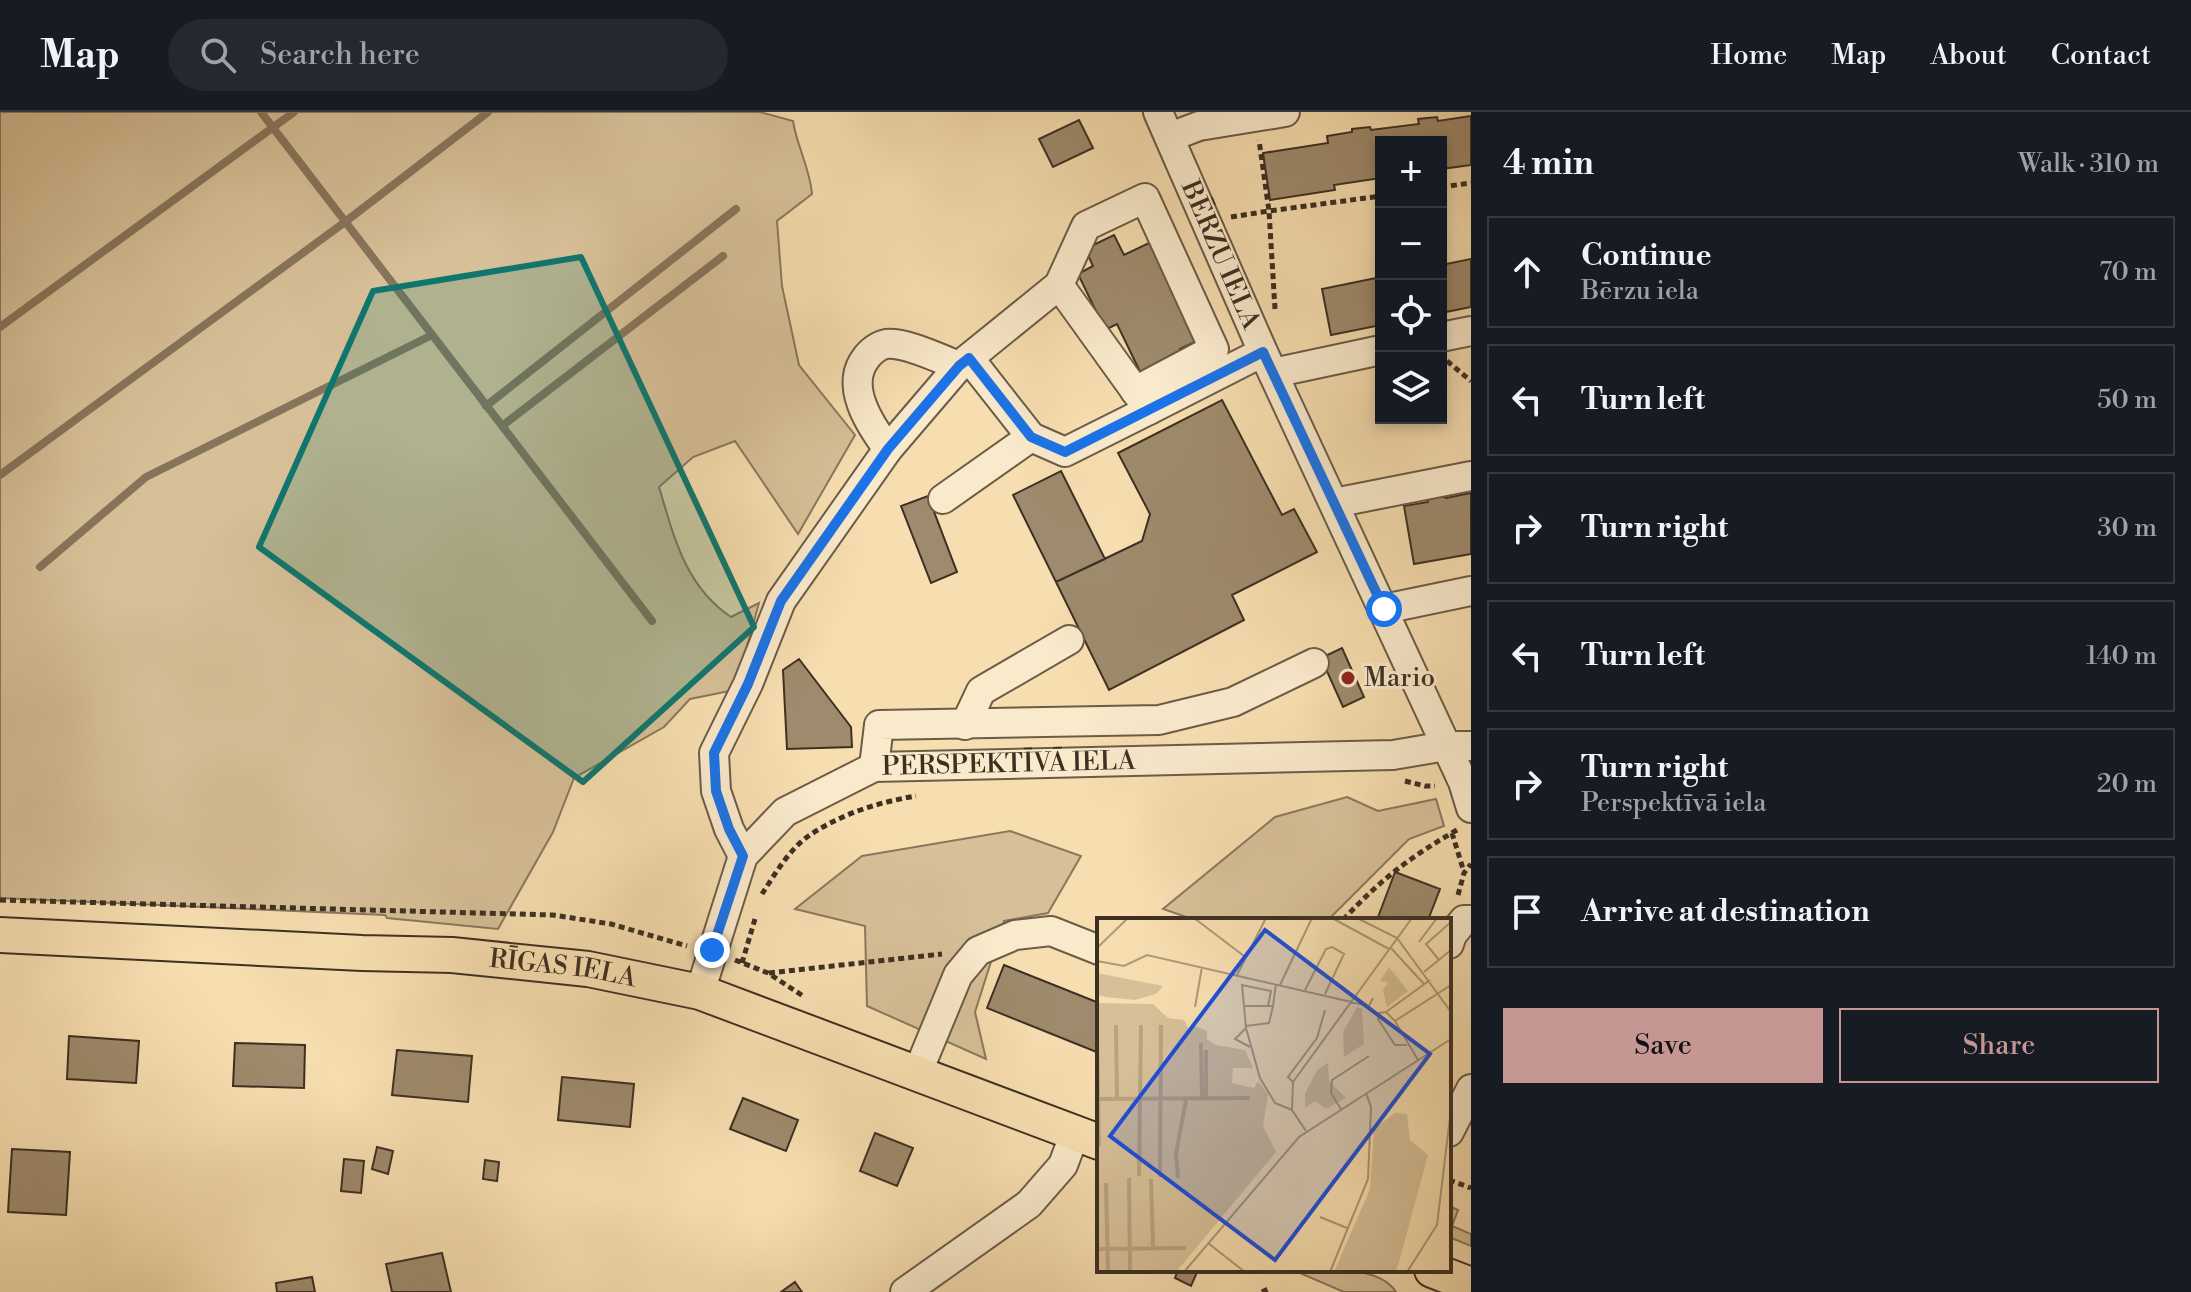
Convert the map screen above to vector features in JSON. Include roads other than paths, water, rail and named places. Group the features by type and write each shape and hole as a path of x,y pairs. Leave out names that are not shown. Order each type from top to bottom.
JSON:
{"main road":[{"name":"RĪGAS IELA","path":"0,935 452,955 588,969 700,992 1087,1137"},
{"path":"1437,1272 1471,1285"}],"street":[{"path":"1164,125 1199,126 1276,113"},
{"name":"BĒRZU IELA","path":"1164,125 1268,362 1384,609 1459,746 1465,806"},
{"path":"743,856 729,829 716,791 714,753 748,684 781,601 888,449 964,362 1059,285 1086,226 1145,198 1214,349 1065,452 1031,437 964,362 884,344 870,353 858,369 858,393 870,426 888,449"},
{"path":"1059,285 1142,400"},
{"path":"1447,336 1471,331"},
{"path":"1142,400 1268,362 1375,351"},
{"path":"943,499 1031,437"},
{"path":"1334,503 1471,476"},
{"path":"1384,609 1471,591"},
{"path":"965,725 981,691 1069,640"},
{"path":"874,767 879,725 1159,720 1233,702 1314,663"},
{"name":"PERSPEKTĪVĀ IELA","path":"700,992 743,856 785,812 874,767 1393,755 1459,746"},
{"path":"1451,938 1464,920 1471,920"},
{"path":"917,1074 958,975 978,951 1015,935 1051,931 1097,949"},
{"path":"1451,1128 1471,1089"},
{"path":"905,1292 1029,1204 1087,1137"}],"waterway":[{"path":"261,112 652,621"},
{"path":"0,327 294,112"},
{"path":"0,475 345,222 488,112"},
{"path":"486,406 736,209"},
{"path":"502,426 723,256"},
{"path":"40,567 146,477 432,335"}],"place":[{"name":"Mario","path":"1348,678"}]}
